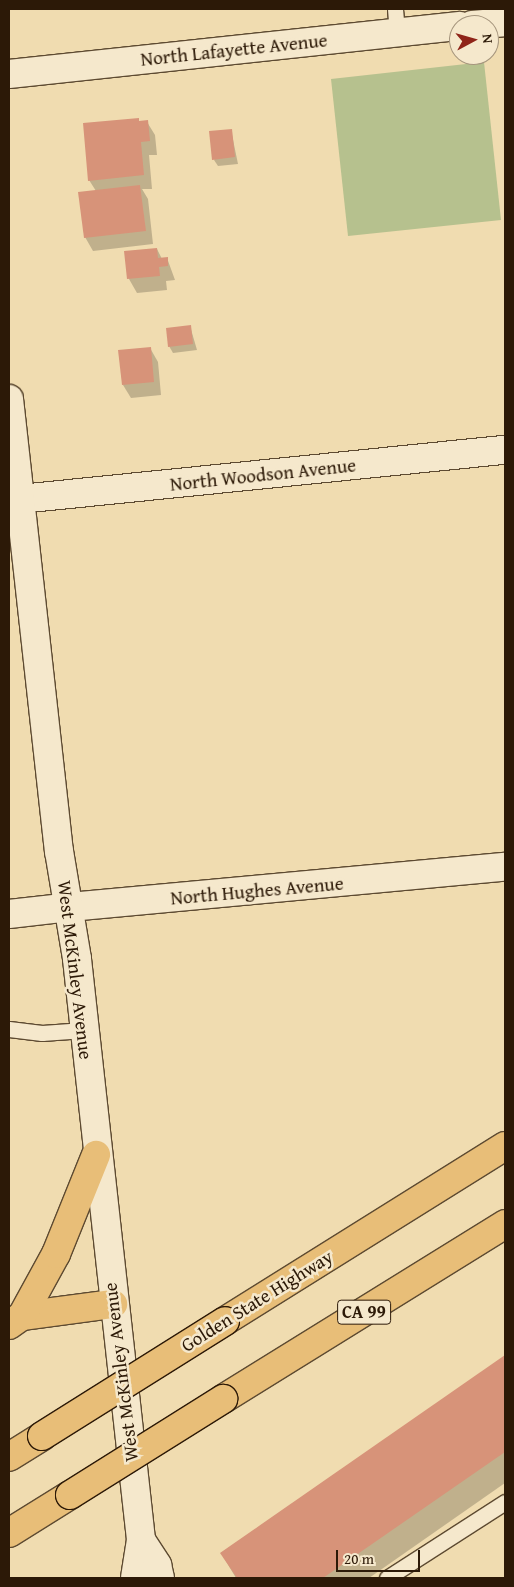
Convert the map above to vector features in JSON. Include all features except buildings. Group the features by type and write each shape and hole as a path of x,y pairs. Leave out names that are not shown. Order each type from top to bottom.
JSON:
{"highway":[{"name":"Golden State Highway","path":"9,1457 505,1146"},
{"path":"15,1320 56,1254 96,1155"},
{"name":"CA 99","path":"9,1533 505,1224"},
{"path":"15,1320 113,1304"}],"street":[{"name":"North Lafayette Avenue","path":"9,74 396,21 449,25"},
{"name":"West McKinley Avenue","path":"9,399 59,850 70,907 140,1540 135,1578"},
{"name":"North Woodson Avenue","path":"20,499 505,450"},
{"name":"North Hughes Avenue","path":"9,914 505,867"},
{"name":"West McKinley Avenue","path":"140,1540 157,1565 160,1578"}],"lane":[{"path":"9,1029 42,1033 84,1030"},
{"path":"387,1578 505,1502"}],"green space":[{"path":"457,65 484,65 501,220 348,236 331,79"}]}
